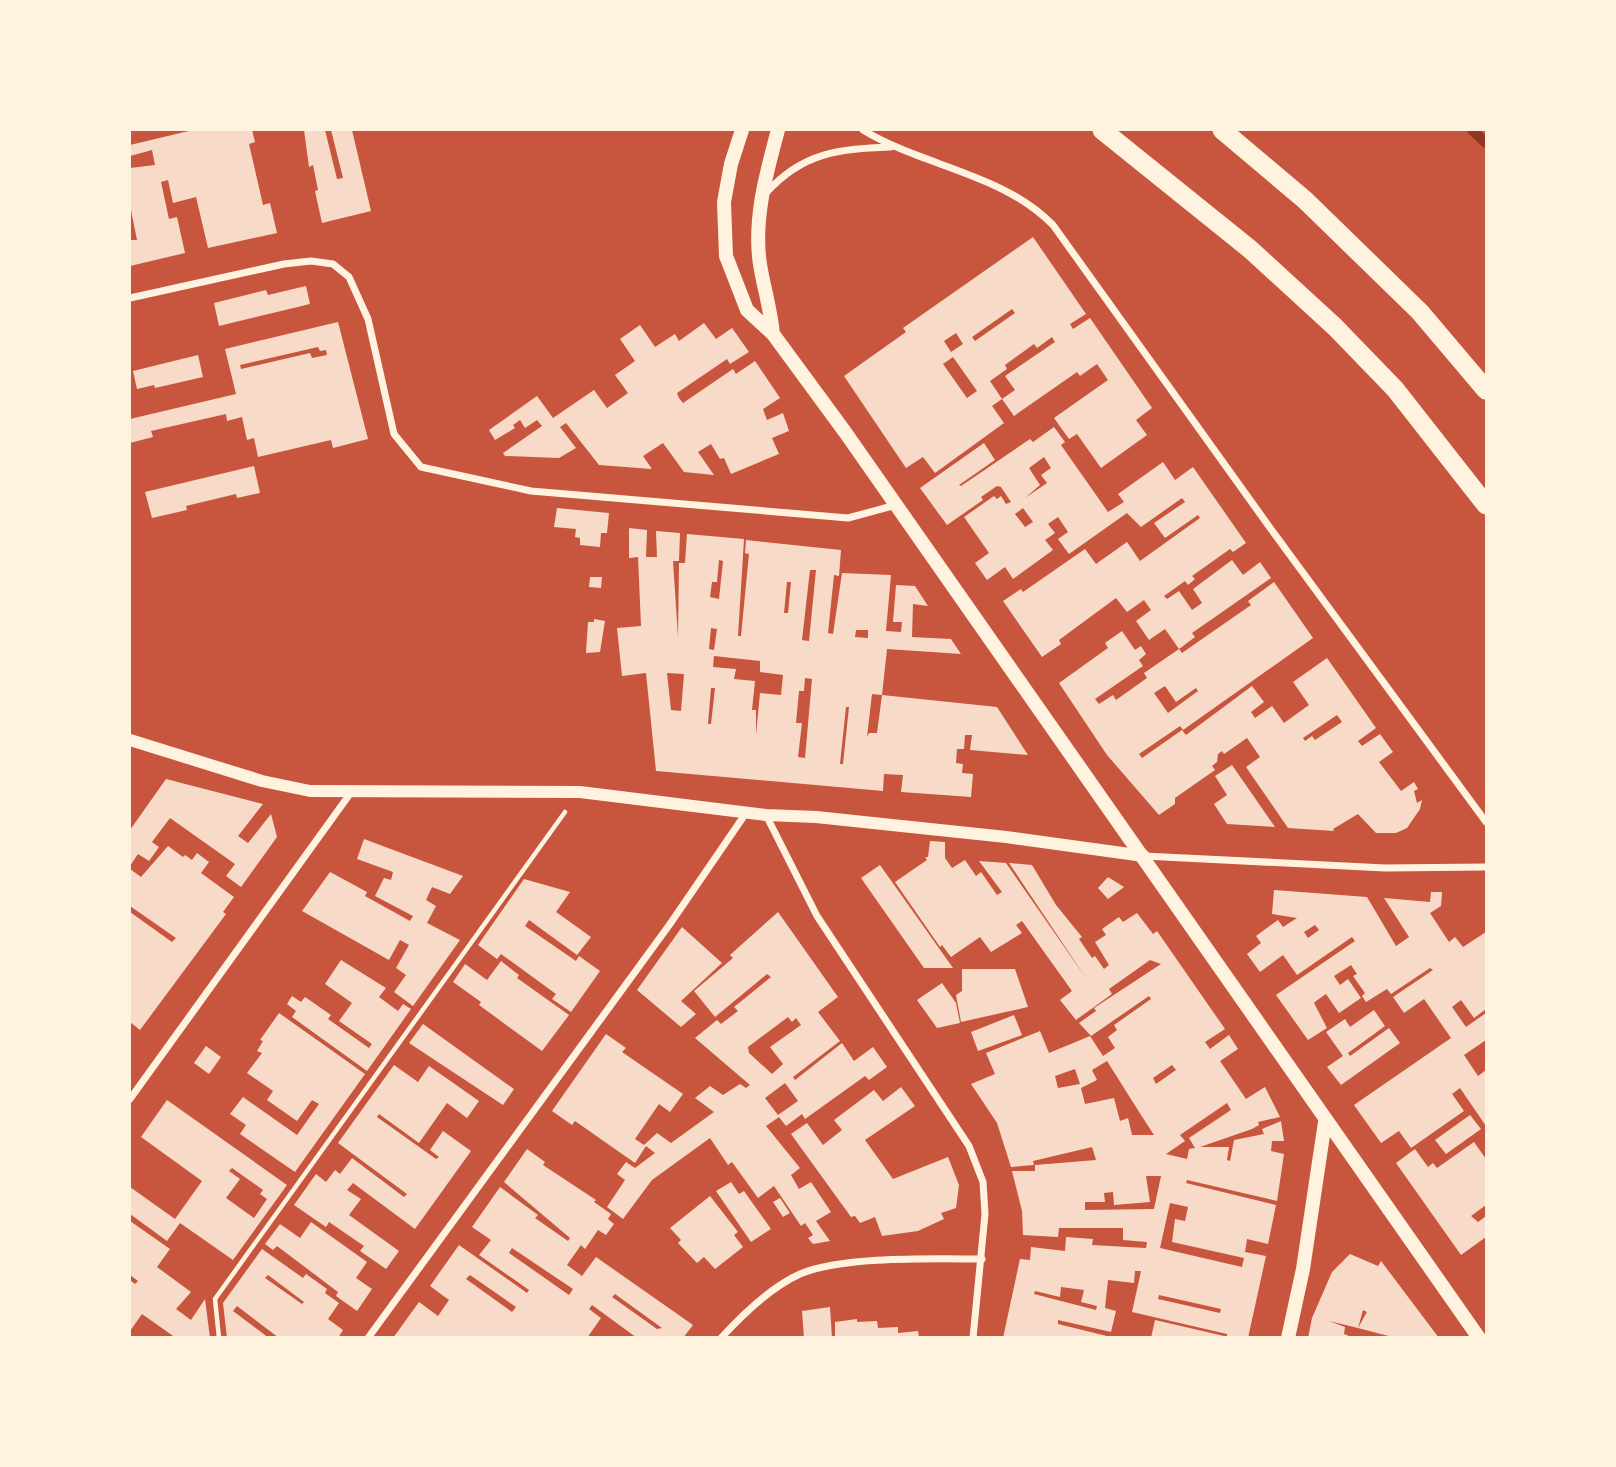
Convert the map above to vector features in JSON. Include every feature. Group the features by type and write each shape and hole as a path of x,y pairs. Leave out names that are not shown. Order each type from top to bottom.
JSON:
{"highway":[{"path":"1222,130 1305,201 1420,312 1486,390"},
{"path":"1106,131 1251,250 1335,327 1395,389 1486,505"}],"main road":[{"path":"742,130 731,164 724,202 726,256 747,310 773,334 896,505 1144,856 1325,1122 1479,1338"},
{"path":"773,334 769,301 760,268 759,230 763,197 778,130"},
{"path":"1288,1338 1303,1269 1325,1122"}],"street":[{"path":"863,130 892,147 1014,193 1034,206 1053,225 1486,822"},
{"path":"763,197 785,172 803,163 847,148 892,147"},
{"path":"130,298 284,264 312,261 333,264 349,277 368,319 394,434 404,451 421,467 531,491 848,518 896,505"},
{"path":"130,740 262,781 310,790 580,792 766,816 816,817 1006,837 1144,856 1385,868 1486,867"},
{"path":"130,1100 352,790"},
{"path":"368,1338 670,924 746,813"},
{"path":"766,816 817,915 969,1146 984,1182 982,1259 973,1338"},
{"path":"721,1338 763,1298 801,1274 858,1262 982,1259"}],"path":[{"path":"219,1338 215,1299 580,792"}],"building":[{"path":"193,130 252,130 255,142 249,144 263,205 270,203 277,233 208,248 196,197 173,203 168,180 161,182 169,219 177,217 185,253 130,266 130,240 137,240 130,205 130,168 155,165 152,150 130,156 130,145"},
{"path":"304,130 325,130 337,179 343,178 331,130 352,130 371,211 322,223 315,191 318,190 313,165 309,167"},
{"path":"1033,237 1086,314 1070,324 1073,329 1090,318 1152,408 1136,420 1147,435 1101,468 1077,434 1069,439 1054,418 1108,380 1097,364 1080,376 1077,372 1014,416 1002,399 992,406 1004,423 935,473 923,457 906,468 844,376 906,332 903,328","holes":["1012,309 1015,313 975,341 972,337","956,333 963,344 951,352 944,341","1052,337 1055,342 1005,376 1015,390 1002,399 990,381 1007,369 1005,365 1034,344 1037,348","953,357 977,391 967,398 943,364"]},
{"path":"306,286 310,304 219,326 214,303 266,290 268,295"},
{"path":"338,322 368,439 333,448 331,440 258,457 254,438 247,440 242,417 227,421 226,414 151,431 153,437 130,443 130,419 236,394 225,349","holes":["318,347 320,351 326,350 327,355 312,358 310,353 241,369 240,365"]},
{"path":"704,323 716,339 732,328 749,352 730,364 727,359 677,393 679,398 683,403 733,369 736,374 755,361 780,398 763,409 767,420 783,413 789,431 772,438 779,454 731,474 724,458 720,459 711,444 698,452 714,475 684,472 663,443 643,456 652,469 599,465 566,423 560,427 576,448 559,458 505,456 503,453 542,426 537,420 525,428 520,420 513,425 515,428 495,440 489,430 537,396 553,418 594,390 607,408 628,393 615,375 635,361 620,339 640,325 655,347 675,334 679,341"},
{"path":"198,355 203,377 155,388 154,385 137,389 133,371"},
{"path":"1054,427 1065,442 1061,445 1108,512 1124,502 1118,494 1163,462 1175,480 1193,467 1246,543 1233,552 1230,549 1192,576 1195,579 1188,585 1185,581 1164,596 1167,599 1179,591 1192,610 1202,603 1193,589 1232,560 1243,575 1260,562 1271,578 1192,633 1195,637 1179,649 1165,629 1149,640 1136,621 1151,610 1144,600 1127,612 1116,598 1059,640 1061,644 1042,657 1003,601 1021,589 1023,592 1085,549 1096,564 1127,542 1140,561 1200,518 1198,515 1165,538 1154,523 1185,502 1182,498 1141,527 1127,513 1069,554 1058,539 1068,532 1058,517 1048,524 1055,533 1045,540 1053,550 1013,579 1005,567 987,580 975,563 989,553 964,517 994,496 997,499 1001,496 1006,504 1011,502 1001,487 997,486 981,497 983,500 947,525 920,488 984,443 995,460 959,485 1030,439 1033,442","holes":["1044,457 1051,468 1041,475 1047,483 1025,498 1040,485 1029,468","1023,508 1033,522 1025,527 1015,514"]},
{"path":"254,466 260,493 237,498 236,494 186,506 187,510 152,518 145,492"},
{"path":"557,508 609,513 607,533 601,533 600,547 580,545 580,538 575,537 576,529 554,527"},
{"path":"629,528 647,530 646,557 657,557 656,531 680,533 679,561 673,561 678,637 679,563 685,563 687,534 744,539 738,636 741,636 749,554 745,553 746,540 841,550 839,576 834,575 828,633 833,634 842,573 891,575 886,631 901,632 902,622 893,622 896,585 915,586 928,606 913,604 912,637 951,639 961,654 887,649 882,695 997,707 1028,755 970,750 972,735 965,735 964,749 957,749 956,763 963,764 962,773 973,774 971,797 901,792 903,775 884,774 883,791 656,771 646,673 622,676 617,628 641,626 638,557 629,558","holes":["719,560 723,561 719,599 710,597 712,582 717,582","810,570 816,570 809,641 802,640","787,582 791,582 788,613 784,613","711,628 717,629 714,650 709,649","856,630 868,630 868,638 855,637","714,656 760,661 760,672 783,675 781,695 760,693 756,735 756,710 752,710 755,681 734,679 736,669 713,667","667,673 684,674 681,711 671,710","805,678 812,679 805,758 798,757 802,723 796,723 799,691 804,691","711,688 715,688 711,724 708,724","872,694 882,695 877,733 869,733 867,737","846,707 849,707 843,764 840,764"]},
{"path":"590,577 602,577 601,588 589,587"},
{"path":"1274,582 1313,638 1183,730 1180,726 1139,754 1142,758 1182,730 1186,735 1252,686 1264,702 1251,712 1255,718 1272,706 1284,723 1309,705 1293,682 1327,658 1376,728 1358,741 1362,746 1380,734 1393,752 1379,762 1401,791 1414,782 1418,789 1414,791 1417,803 1422,800 1420,809 1407,828 1396,833 1376,833 1358,814 1333,829 1334,831 1288,828 1246,767 1260,757 1247,738 1224,754 1222,751 1218,754 1217,762 1212,766 1215,770 1175,798 1175,804 1159,815 1107,755 1059,683 1108,648 1105,643 1122,631 1135,650 1141,646 1146,654 1139,660 1143,666 1095,699 1099,704 1113,695 1116,700 1147,678 1144,673 1179,649 1182,653 1251,605 1248,601","holes":["1165,686 1176,702 1196,688 1198,691 1168,713 1154,693","1337,715 1342,722 1315,740 1312,736 1305,741 1303,738"]},
{"path":"594,619 605,621 600,652 586,653 588,622 594,622"},
{"path":"1232,765 1275,827 1227,824 1214,804 1227,795 1215,776"},
{"path":"166,779 263,804 238,836 248,843 271,814 277,837 241,887 226,876 235,864 170,818 152,842 159,847 149,861 138,854 130,866 130,830"},
{"path":"364,839 463,876 450,894 432,887 426,900 436,906 427,923 460,940 413,1006 394,992 406,975 396,968 409,945 400,940 389,960 302,911 330,872 367,892 365,896 410,921 413,916 375,896 384,878 391,880 393,872 357,859"},
{"path":"930,841 945,842 945,858 952,868 965,860 976,876 981,872 997,895 1002,892 979,861 1006,863 1088,981 1009,863 1032,865 1056,905 1082,937 1079,939 1092,958 1095,956 1104,969 1109,965 1095,942 1106,935 1102,929 1119,917 1123,922 1137,913 1153,934 1157,931 1225,1029 1205,1042 1210,1049 1229,1035 1238,1049 1220,1061 1246,1099 1265,1087 1280,1117 1258,1122 1259,1125 1252,1129 1200,1147 1229,1147 1227,1160 1230,1161 1234,1140 1264,1134 1262,1129 1281,1121 1284,1141 1272,1141 1271,1151 1284,1154 1277,1201 1187,1180 1186,1183 1276,1205 1268,1244 1247,1239 1245,1252 1266,1256 1248,1338 1227,1338 1227,1334 1132,1312 1141,1271 1135,1271 1134,1283 1108,1280 1105,1308 1116,1311 1111,1332 1058,1320 1058,1324 1115,1338 1003,1338 1020,1259 1030,1260 1031,1247 1065,1251 1066,1237 1093,1239 1092,1245 1146,1248 1147,1242 1123,1240 1123,1228 1059,1228 1058,1237 1023,1235 1022,1211 1012,1171 1035,1171 1035,1165 1096,1160 1092,1147 1033,1161 1034,1165 1011,1167 997,1123 971,1084 995,1074 986,1053 1040,1031 1049,1053 1090,1036 1103,1056 1115,1048 1108,1037 1117,1030 1114,1025 1151,999 1149,996 1091,1036 1079,1023 1096,1011 1094,1008 1161,964 1150,960 1109,989 1112,994 1076,1020 1060,1000 1072,991 1022,921 1016,925 1022,933 991,952 980,937 951,957 942,945 940,947 895,882 928,857","holes":["1107,1061 1154,1135 1132,1135 1128,1118 1120,1121 1114,1098 1085,1104 1081,1088 1097,1080 1092,1070","1172,1065 1176,1070 1156,1084 1153,1078","1075,1069 1080,1084 1058,1088 1055,1076","1227,1103 1231,1110 1189,1138 1195,1148 1189,1149 1187,1159 1166,1154 1185,1141 1180,1135","1146,1176 1161,1176 1154,1209 1085,1210 1085,1202 1105,1202 1104,1193 1113,1192 1114,1205 1150,1202","1170,1203 1188,1207 1185,1221 1175,1219 1172,1242 1244,1258 1242,1267 1160,1248","1061,1287 1084,1290 1081,1302 1097,1306 1096,1310 1034,1294 1035,1291 1060,1297","1159,1295 1221,1309 1220,1313 1158,1299"]},
{"path":"168,846 183,857 185,855 192,860 197,853 209,862 201,873 234,897 223,912 226,914 140,1030 130,1022 130,912 172,942 176,938 130,906 130,869 141,877"},
{"path":"880,865 953,968 924,968 861,878"},
{"path":"1108,877 1124,887 1108,899 1098,888"},
{"path":"524,879 570,892 556,912 591,937 577,955 529,920 525,926 576,961 579,956 600,971 571,1012 552,999 556,994 501,954 497,959 478,945"},
{"path":"1274,890 1367,897 1396,946 1409,937 1384,898 1430,902 1431,892 1442,892 1441,906 1430,913 1449,942 1455,937 1463,947 1486,932 1486,1009 1474,1018 1461,1000 1452,1007 1466,1027 1486,1013 1486,1040 1464,1055 1478,1076 1486,1070 1486,1126 1460,1088 1452,1094 1464,1111 1411,1148 1399,1131 1381,1143 1354,1105 1451,1038 1424,999 1404,1013 1393,997 1433,970 1430,968 1391,994 1387,989 1366,1002 1362,996 1365,993 1353,976 1357,974 1351,965 1334,976 1340,985 1348,979 1361,998 1339,1013 1326,994 1316,1001 1314,1003 1327,1028 1308,1040 1276,995 1355,941 1352,937 1297,975 1283,955 1260,972 1247,954 1261,943 1256,936 1278,920 1283,927 1297,918 1272,914","holes":["1315,925 1319,930 1308,938 1304,932"]},
{"path":"778,912 838,997 818,1012 840,1041 793,1077 795,1080 842,1043 854,1061 873,1047 887,1067 869,1080 865,1076 805,1119 802,1114 786,1126 779,1117 766,1126 800,1168 791,1175 799,1189 811,1182 831,1212 816,1221 830,1241 813,1244 808,1238 813,1235 805,1223 801,1226 774,1186 758,1198 732,1162 728,1165 710,1138 652,1180 623,1219 607,1207 625,1180 617,1174 626,1162 635,1168 655,1153 646,1146 635,1163 575,1121 572,1125 552,1111 606,1034 626,1048 622,1052 683,1094 670,1112 659,1104 635,1139 644,1145 657,1133 671,1143 714,1112 695,1098 710,1086 723,1095 740,1084 746,1088 750,1085 695,1038 717,1020 721,1024 738,1011 734,1007 771,977 767,974 715,1017 694,991 733,958 730,955","holes":["788,1017 792,1022 796,1018 801,1025 770,1047 783,1064 772,1074 749,1053 748,1047","785,1083 798,1101 778,1115 765,1098"]},
{"path":"682,927 722,963 681,1001 696,1014 681,1027 637,990"},
{"path":"341,960 386,988 379,997 398,1011 403,1004 411,1009 367,1071 292,1017 296,1011 287,1004 292,996 301,1002 305,997 331,1015 328,1019 369,1048 372,1044 339,1021 352,1003 325,984"},
{"path":"501,961 519,975 517,978 569,1015 542,1051 479,1005 481,1002 453,982 465,964 487,980"},
{"path":"962,969 1015,969 1028,1007 961,1022 956,995 962,991"},
{"path":"942,983 956,1003 960,1023 937,1028 917,1000"},
{"path":"1374,1010 1385,1026 1348,1053 1350,1056 1389,1028 1400,1043 1341,1085 1327,1067 1343,1056 1326,1032 1345,1019 1350,1027"},
{"path":"279,1013 365,1074 295,1172 240,1134 246,1125 230,1114 243,1097 297,1135 319,1104 312,1100 297,1121 267,1100 273,1091 247,1073 262,1053 257,1051 263,1041 260,1040"},
{"path":"1014,1015 1022,1035 978,1051 971,1032"},
{"path":"423,1024 514,1089 503,1105 409,1043"},
{"path":"206,1046 221,1057 209,1074 194,1063"},
{"path":"394,1065 418,1082 429,1066 479,1101 467,1118 447,1103 419,1143 379,1114 377,1117 436,1159 439,1157 430,1150 443,1131 471,1151 415,1229 353,1183 347,1190 361,1199 349,1215 399,1251 386,1269 360,1251 364,1246 329,1222 326,1227 294,1205 316,1174 326,1182 335,1170 340,1174 352,1158 404,1197 407,1194 338,1143"},
{"path":"901,1087 915,1106 865,1140 893,1179 948,1157 959,1185 956,1208 941,1213 944,1219 918,1231 882,1236 875,1217 860,1223 855,1216 851,1217 791,1134 807,1123 823,1145 842,1130 834,1120 874,1090 883,1101"},
{"path":"167,1100 287,1185 233,1260 180,1223 167,1241 130,1214 130,1187 175,1219 202,1181 141,1137","holes":["232,1168 263,1190 260,1194 267,1199 254,1218 226,1198 240,1179 229,1171"]},
{"path":"1470,1115 1481,1129 1446,1154 1435,1140"},
{"path":"1474,1142 1486,1159 1486,1205 1471,1216 1478,1222 1486,1216 1486,1237 1461,1255 1396,1163 1415,1149 1428,1167 1433,1163 1437,1168"},
{"path":"527,1149 545,1162 543,1165 596,1200 594,1202 611,1214 608,1219 614,1224 606,1235 598,1230 585,1249 581,1245 567,1265 582,1276 596,1257 693,1325 683,1338 637,1338 592,1305 589,1309 601,1318 587,1338 393,1338 419,1302 438,1316 449,1300 430,1286 459,1245 527,1293 529,1290 479,1255 491,1240 472,1227 500,1187 538,1215 535,1218 568,1241 570,1238 504,1182","holes":["512,1248 573,1289 569,1295 509,1253","470,1275 516,1307 512,1312 466,1279","615,1294 662,1328 657,1329 612,1297"]},
{"path":"731,1182 739,1194 744,1191 771,1229 751,1242 716,1191"},
{"path":"710,1196 738,1232 734,1235 743,1247 715,1269 704,1257 697,1263 678,1243 681,1240 670,1228"},
{"path":"780,1198 790,1213 783,1217 773,1202"},
{"path":"130,1221 170,1249 157,1267 191,1292 176,1309 191,1320 205,1299 210,1338 176,1338 142,1314 130,1331 130,1280 135,1284 138,1281 130,1275"},
{"path":"311,1222 367,1262 356,1278 372,1289 357,1311 336,1296 338,1292 277,1246 273,1250 265,1244 280,1224 300,1238"},
{"path":"262,1249 303,1278 306,1274 327,1289 325,1293 339,1303 328,1319 343,1330 338,1338 279,1338 237,1306 233,1311 269,1338 227,1338 223,1303","holes":["268,1275 304,1302 302,1304 265,1278"]},
{"path":"1350,1254 1378,1266 1381,1261 1439,1338 1396,1338 1329,1321 1345,1327 1344,1334 1354,1338 1308,1338 1312,1318 1332,1272","holes":["1363,1310 1367,1312 1358,1328"]},
{"path":"830,1307 832,1338 804,1338 802,1311"},
{"path":"857,1319 857,1322 877,1321 878,1328 898,1327 898,1333 918,1331 919,1338 835,1338 835,1322"},
{"path":"1155,1320 1224,1336 1224,1338 1151,1338"}],"waterway":[{"path":"1472,130 1486,143"}]}
